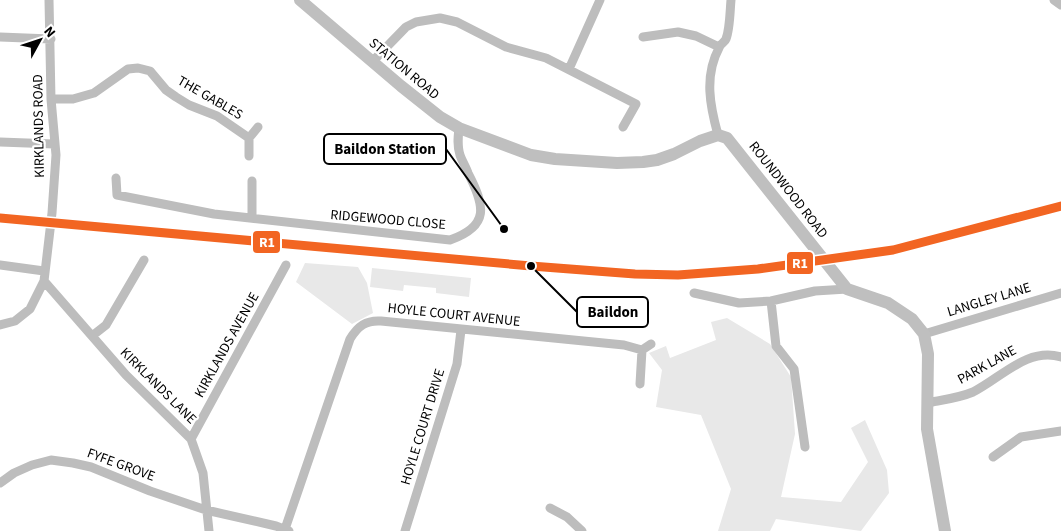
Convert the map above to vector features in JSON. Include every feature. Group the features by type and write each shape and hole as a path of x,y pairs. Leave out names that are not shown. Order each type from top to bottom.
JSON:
{"street":[{"name":"KIRKLANDS ROAD","path":"44,280 52,213 56,155 51,99 49,0"},
{"name":"STATION ROAD","path":"300,0 313,4 372,62 440,117 459,128 500,144 555,159 617,163 643,162 657,160 674,154 700,141 718,135"},
{"path":"569,69 600,0"},
{"path":"718,135 712,113 709,89 711,73 719,47 726,39 731,0"},
{"path":"1054,0 1061,5"},
{"path":"372,62 406,27 416,22 440,18 458,22 506,47 546,58 636,104 623,127"},
{"path":"643,37 678,32 696,36 719,47"},
{"path":"0,37 51,39"},
{"name":"THE GABLES","path":"51,99 72,99 94,93 128,69 138,68 150,72 166,90 176,97 189,105 217,116 249,138"},
{"name":"THE GABLES","path":"249,156 249,138 258,127"},
{"name":"RIDGEWOOD CLOSE","path":"116,178 118,195 194,212 450,240 464,235 473,228 479,220 481,205 477,190 460,156 458,143 459,128"},
{"name":"ROUNDWOOD ROAD","path":"718,135 727,138 735,147 847,288 888,303 912,319 924,334"},
{"path":"0,142 54,144"},
{"path":"252,181 252,218"},
{"path":"92,336 106,325 144,260"},
{"path":"0,265 44,270"},
{"name":"KIRKLANDS AVENUE","path":"191,439 286,265"},
{"path":"0,325 15,320 30,309 44,280"},
{"name":"KIRKLANDS LANE","path":"44,280 126,375 191,439 203,473 209,531"},
{"path":"694,293 739,303 771,301 815,291 847,288"},
{"name":"LANGLEY LANE","path":"924,334 1061,293"},
{"path":"771,301 776,346 794,368 805,447"},
{"name":"HOYLE COURT AVENUE","path":"287,530 350,339 357,328 368,322 375,320 624,345 642,350"},
{"name":"HOYLE COURT DRIVE","path":"405,531 457,364 461,330"},
{"path":"924,334 928,354 927,429 945,531"},
{"path":"640,384 642,350 651,344"},
{"name":"PARK LANE","path":"927,402 972,392 1032,356 1061,357"},
{"path":"993,457 1021,437 1061,431"},
{"name":"FYFE GROVE","path":"0,484 14,473 51,460 91,467 150,491 206,510 287,530"},
{"path":"550,508 567,517 582,531"}],"shaded area":[{"path":"305,263 358,267 367,283 373,313 352,324 296,282"},
{"path":"372,268 471,278 469,297 436,293 436,288 404,285 403,291 370,287"},
{"path":"727,318 770,344 791,377 795,434 781,497 841,502 868,462 851,428 865,420 887,470 889,493 861,531 776,519 770,531 718,531 731,489 701,415 656,407 662,370 649,353 666,346 670,358 716,340 711,322"}],"transit line":[{"name":"R1","path":"0,218 531,266 635,274 678,275 758,269 893,250 1061,206"}],"place":[{"name":"Baildon Station","path":"504,229"},
{"name":"Baildon","path":"531,266"}]}
